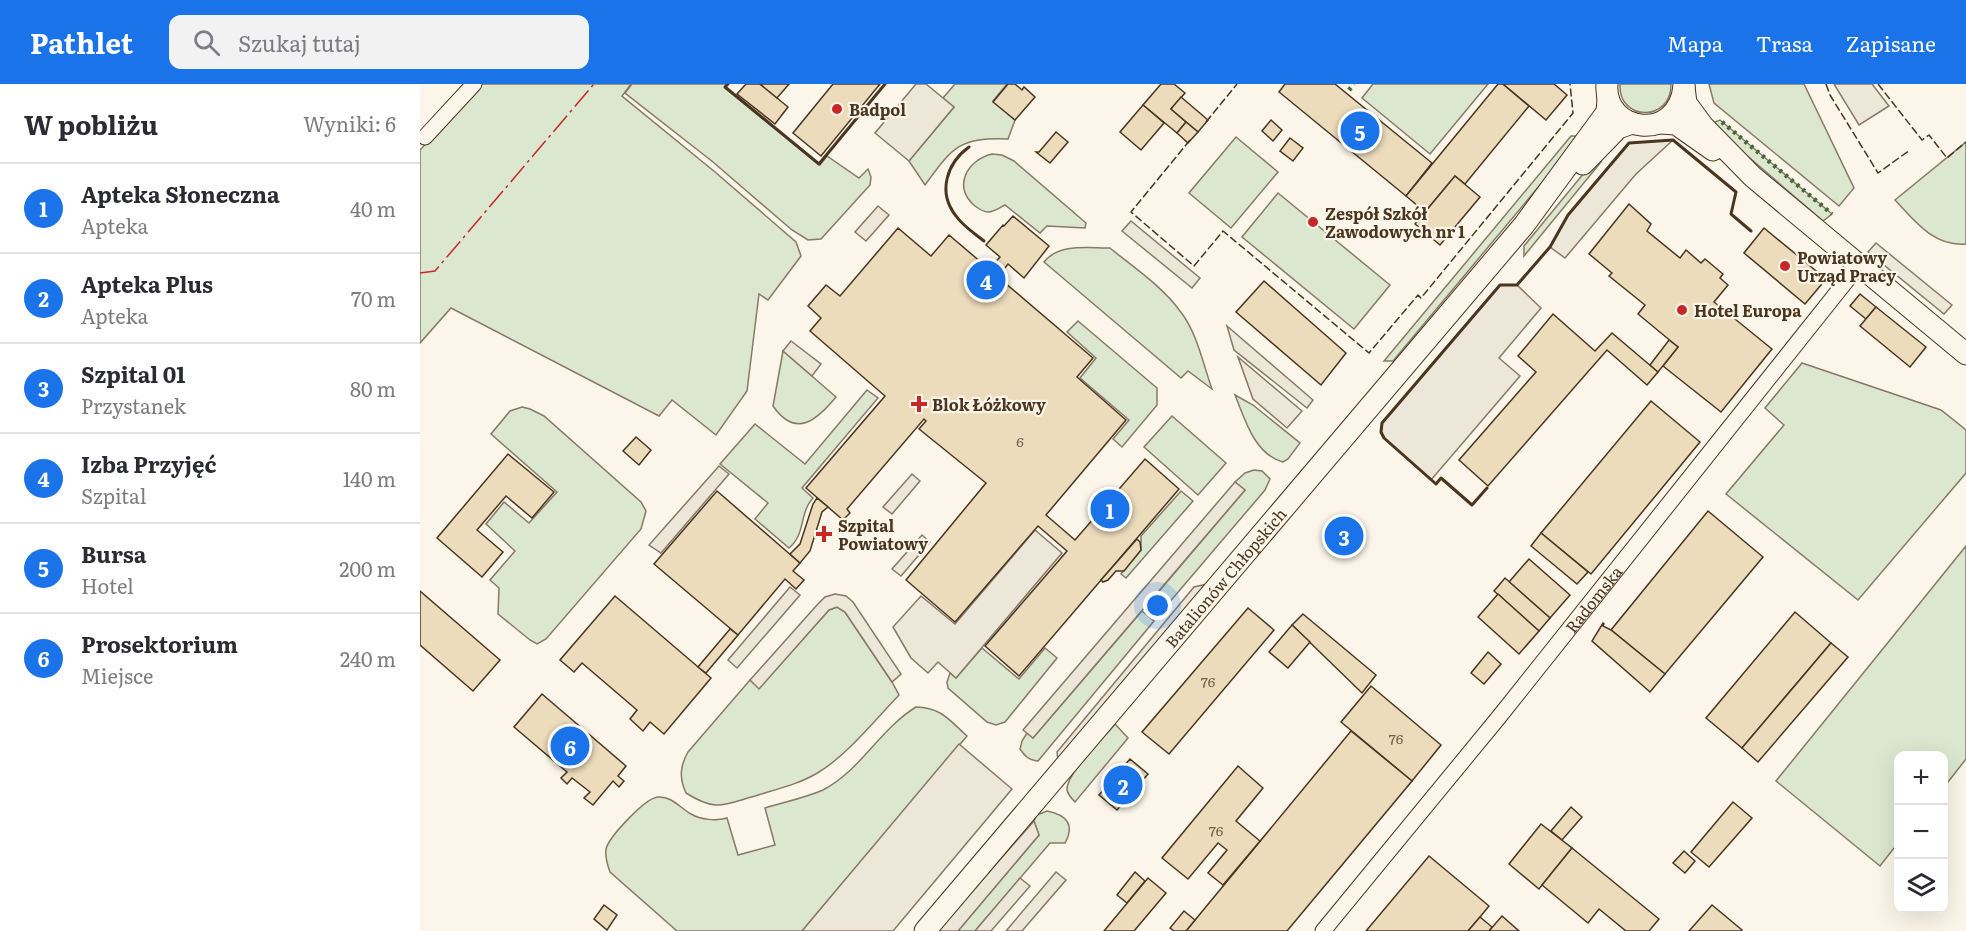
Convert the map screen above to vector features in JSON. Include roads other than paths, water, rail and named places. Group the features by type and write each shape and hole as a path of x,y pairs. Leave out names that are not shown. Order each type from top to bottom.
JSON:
{"street":[{"path":"424,137 474,84"},
{"path":"1660,123 1669,118 1678,108 1684,86"},
{"path":"1684,86 1686,104 1702,126 1753,177"},
{"path":"1608,92 1618,114 1632,123 1676,124 1753,177 1966,354"},
{"name":"Batalionów Chłopskich","path":"1524,225 1607,112 1608,92"},
{"name":"Batalionów Chłopskich","path":"924,931 1524,225 1618,128 1632,123"},
{"name":"Radomska","path":"1323,931 1499,717 1859,265"}],"place":[{"name":"Badpol","path":"837,109"},
{"name":"Bursa","path":"1360,131"},
{"name":"Zespół Szkół Zawodowych nr 1","path":"1313,222"},
{"name":"Powiatowy Urząd Pracy","path":"1785,266"},
{"name":"Izba Przyjęć","path":"986,280"},
{"name":"Hotel Europa","path":"1682,310"},
{"name":"Blok Łóżkowy","path":"919,404"},
{"name":"Apteka Słoneczna","path":"1110,509"},
{"name":"Szpital Powiatowy","path":"824,534"},
{"name":"Szpital 01","path":"1344,536"},
{"name":"Prosektorium","path":"570,746"},
{"name":"Apteka Plus","path":"1123,785"}]}
